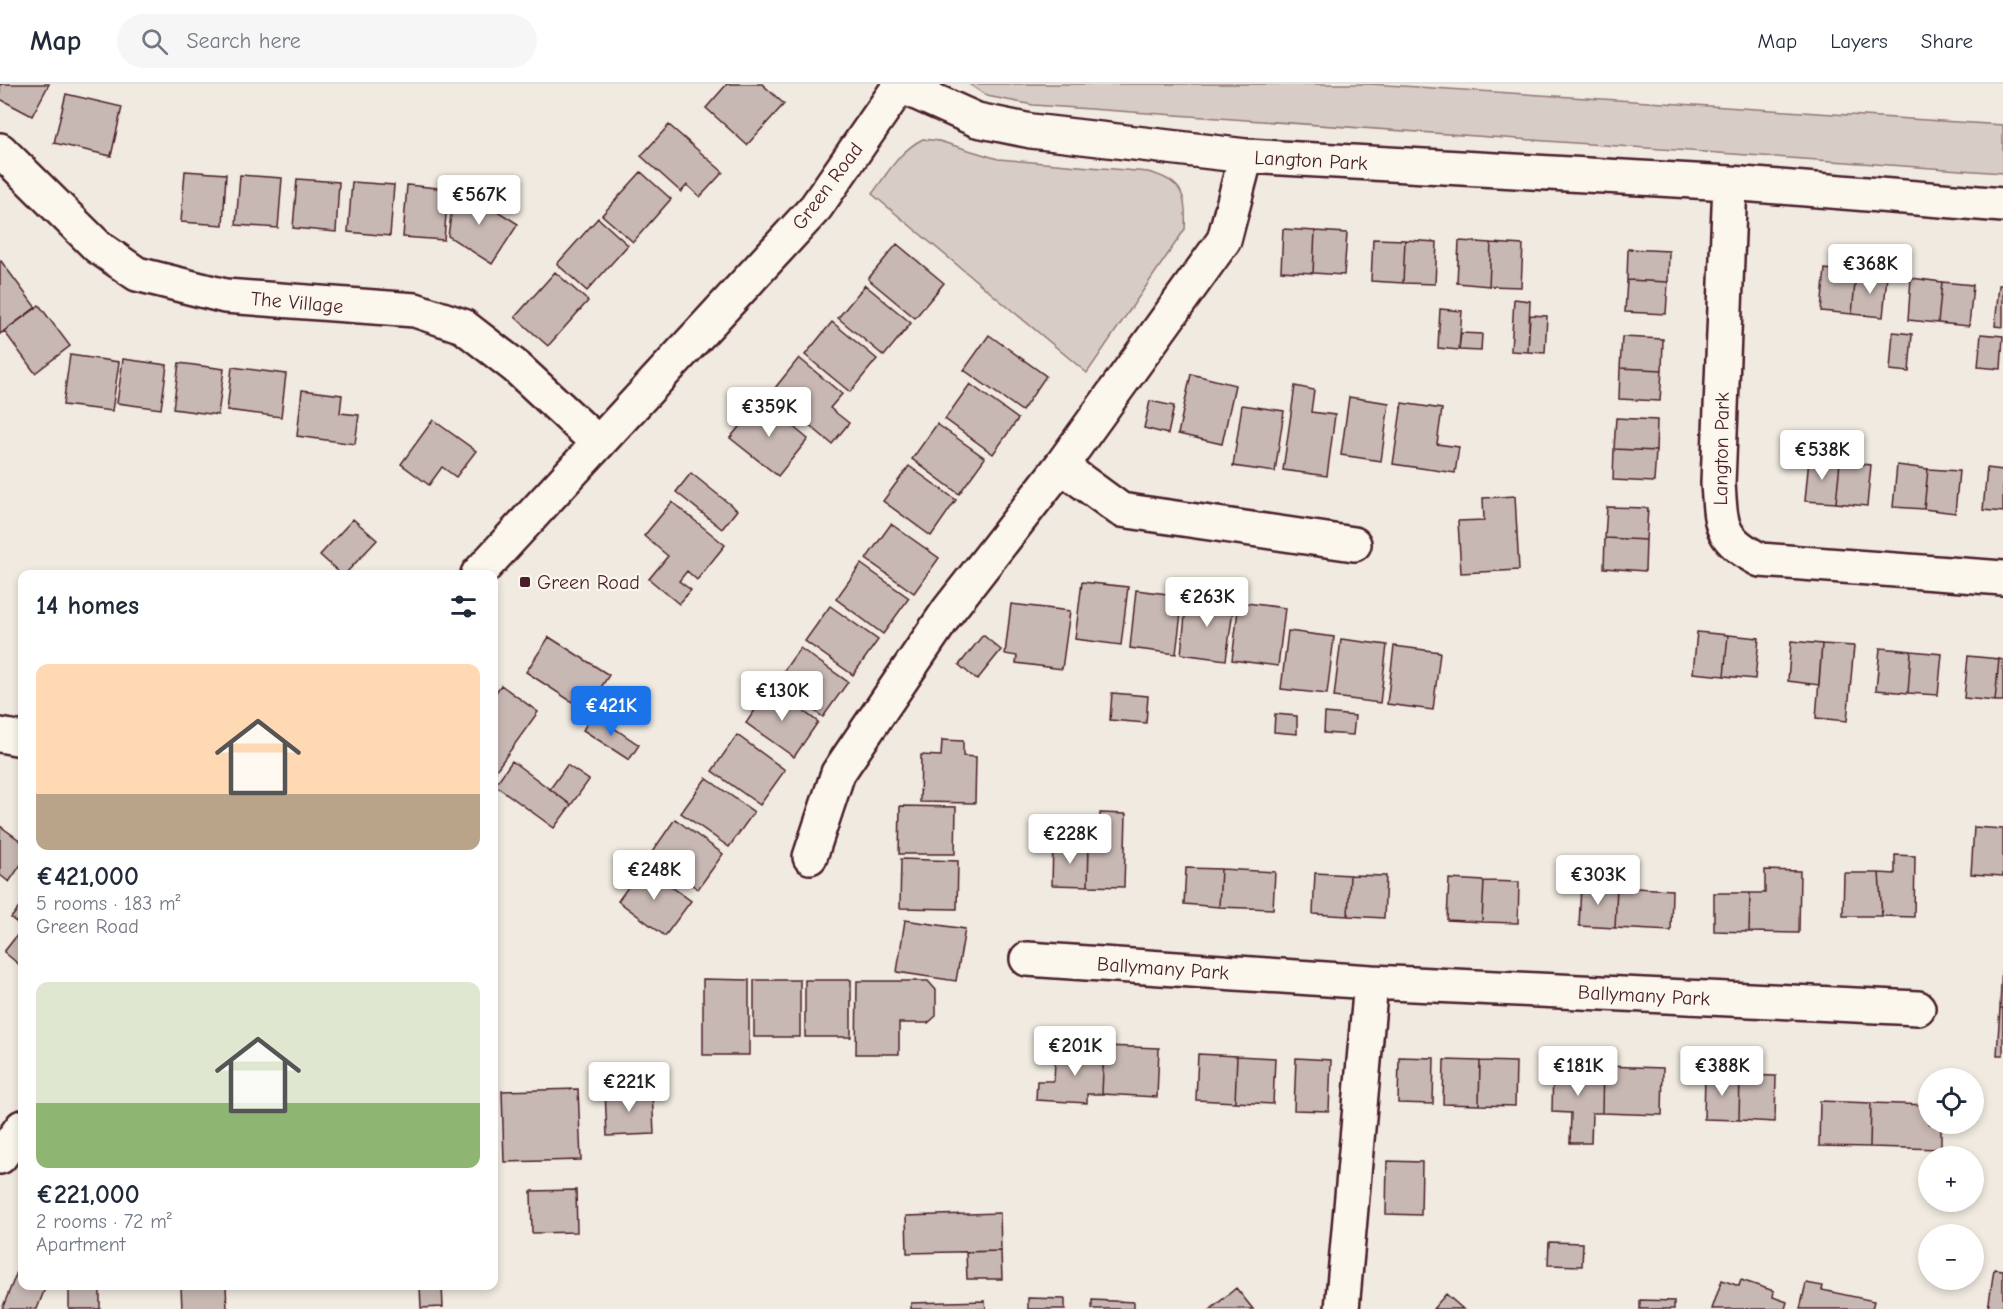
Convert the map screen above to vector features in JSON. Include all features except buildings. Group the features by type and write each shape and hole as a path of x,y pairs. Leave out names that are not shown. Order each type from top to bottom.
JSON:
{"street":[{"name":"Langton Park","path":"901,85 988,122 1031,131 1246,156 1730,183 2003,205"},
{"name":"Green Road","path":"482,570 816,207 901,85"},
{"name":"The Village","path":"0,150 98,247 137,274 225,296 415,310 463,326 516,367 598,443"},
{"path":"810,857 838,773 948,610 1061,466 1224,240 1246,156"},
{"name":"Langton Park","path":"1730,183 1718,483 1721,526 1736,547 1760,560 2003,578"},
{"path":"1061,466 1121,510 1354,544"},
{"path":"0,735 18,738"},
{"name":"Ballymany Park","path":"1027,959 1371,982 1918,1008"},
{"path":"1342,1309 1371,982"},
{"path":"0,1156 18,1132"}],"shaded area":[{"path":"969,84 1371,84 2003,125 2003,173 1033,105 987,96"},
{"path":"923,139 939,141 998,159 1148,172 1176,185 1185,207 1185,229 1087,373 872,194 907,149"}],"place":[{"name":"Green Road","path":"525,582"}]}
